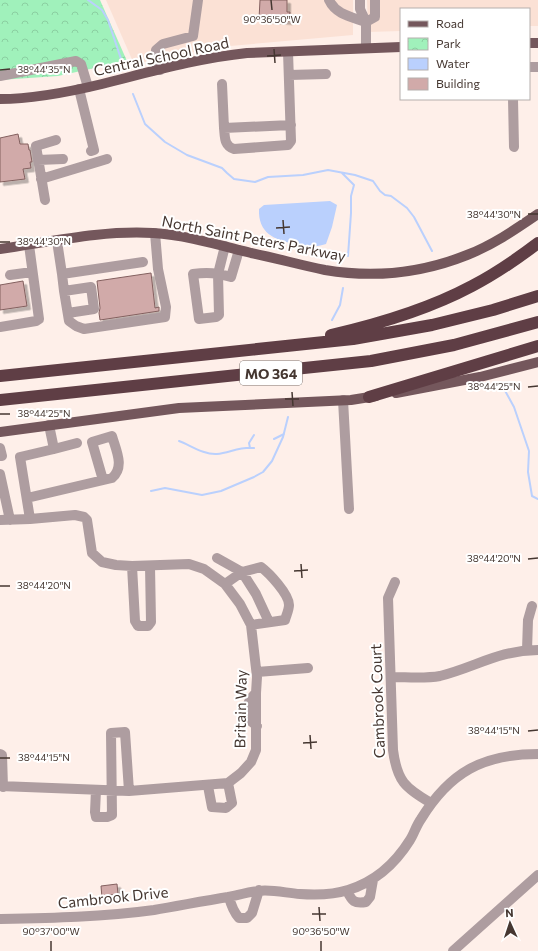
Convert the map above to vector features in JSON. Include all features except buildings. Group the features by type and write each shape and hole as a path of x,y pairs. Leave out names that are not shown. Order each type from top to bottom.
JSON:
{"highway":[{"path":"279,348 372,325 436,302 472,286 496,272 538,243"},
{"name":"MO 364","path":"0,376 279,348 353,339 424,327 487,312 538,296"},
{"name":"MO 364","path":"0,400 371,361 454,345 538,322"},
{"path":"369,397 538,346"}],"main road":[{"name":"Central School Road","path":"0,99 44,96 223,56 400,47"},
{"name":"North Saint Peters Parkway","path":"0,247 125,233 155,233 194,239 325,270 362,274 380,274 402,272 433,266 468,255 503,237 538,214"},
{"path":"0,432 179,408 343,400 369,397 428,388 480,377 538,362"}],"street":[{"path":"160,70 156,50 162,44 193,36 198,0"},
{"path":"329,0 332,7 342,14 366,22 375,17 375,0"},
{"path":"360,0 360,9 366,22 366,48"},
{"path":"222,84 224,128 226,143 229,147 234,149 288,145 291,141 288,52"},
{"path":"0,76 76,61 81,64 94,150 91,151"},
{"path":"289,75 326,74"},
{"path":"513,100 514,147"},
{"path":"224,128 290,125"},
{"path":"45,200 36,146 56,140"},
{"path":"38,160 63,159"},
{"path":"41,178 107,159"},
{"path":"57,241 69,321 84,329 165,317 166,307 158,269 155,233"},
{"path":"0,327 36,321 39,319 28,245"},
{"path":"225,246 218,274 219,315 216,317 200,319 193,274 209,272 218,274 231,277 239,250"},
{"path":"62,274 143,262"},
{"path":"10,275 32,272"},
{"path":"64,291 91,287 94,309 68,313"},
{"path":"343,400 349,509"},
{"path":"49,425 54,449"},
{"path":"0,474 5,520 30,519 20,457 77,443"},
{"path":"0,448 2,456 0,456"},
{"path":"27,498 103,480"},
{"name":"Britain Way","path":"1,786 129,791 208,786 228,783 241,774 261,752 257,726 257,672 251,625 240,604 225,584 204,569 189,564 132,566 102,562 92,553 87,520 84,517 75,515 30,519"},
{"path":"217,558 242,572 256,594 269,622"},
{"path":"132,566 135,621 138,626 148,626 151,622 150,566"},
{"path":"225,584 242,572 261,567 268,572 282,590 289,604 285,620 251,625"},
{"name":"Cambrook Court","path":"395,582 388,598 393,750 395,766 407,788 431,803"},
{"path":"527,650 528,620 532,606"},
{"path":"391,677 422,678 440,676 499,655 527,650 538,650"},
{"path":"257,672 308,668"},
{"path":"96,790 96,817 107,817 112,815 113,791 111,733 125,732 129,791"},
{"path":"0,754 2,755 3,760 1,786"},
{"name":"Cambrook Drive","path":"0,919 79,917 122,914 229,897 259,890 300,894 328,894 347,891 373,880 389,867 410,840 431,803 450,782 474,766 495,758 519,754 538,754"},
{"path":"208,786 212,807 226,808 232,803 228,783"},
{"path":"453,951 538,875"},
{"path":"347,891 354,902 366,902 370,897 373,880"},
{"path":"229,897 235,914 240,918 247,918 252,913 259,890"}],"shaded area":[{"path":"106,0 353,0 353,35 219,47 134,64"},
{"path":"367,0 538,0 538,26 530,26 530,8 400,8 400,31 368,32"}],"green space":[{"path":"0,0 100,0 127,61 58,76 0,80"}],"water":[{"path":"330,201 337,205 332,227 326,244 318,246 295,244 280,240 264,230 259,217 259,209 264,205"}],"waterway":[{"path":"88,0 102,10 108,20 121,59"},
{"path":"133,94 145,124 165,142 187,155 222,168 234,179 255,182 268,177 303,175 328,170 355,175 373,181 385,195 391,196 407,208 414,217 432,251"},
{"path":"342,173 354,185 351,196 348,256"},
{"path":"332,320 340,305 343,288"},
{"path":"503,387 514,407 529,451 528,472 532,496 538,499"},
{"path":"151,491 165,488 202,495 221,491 254,477 263,472 272,461 283,437 288,417"},
{"path":"274,439 284,434"},
{"path":"250,448 249,443 254,435"},
{"path":"179,441 212,454 244,448 254,448"}]}
